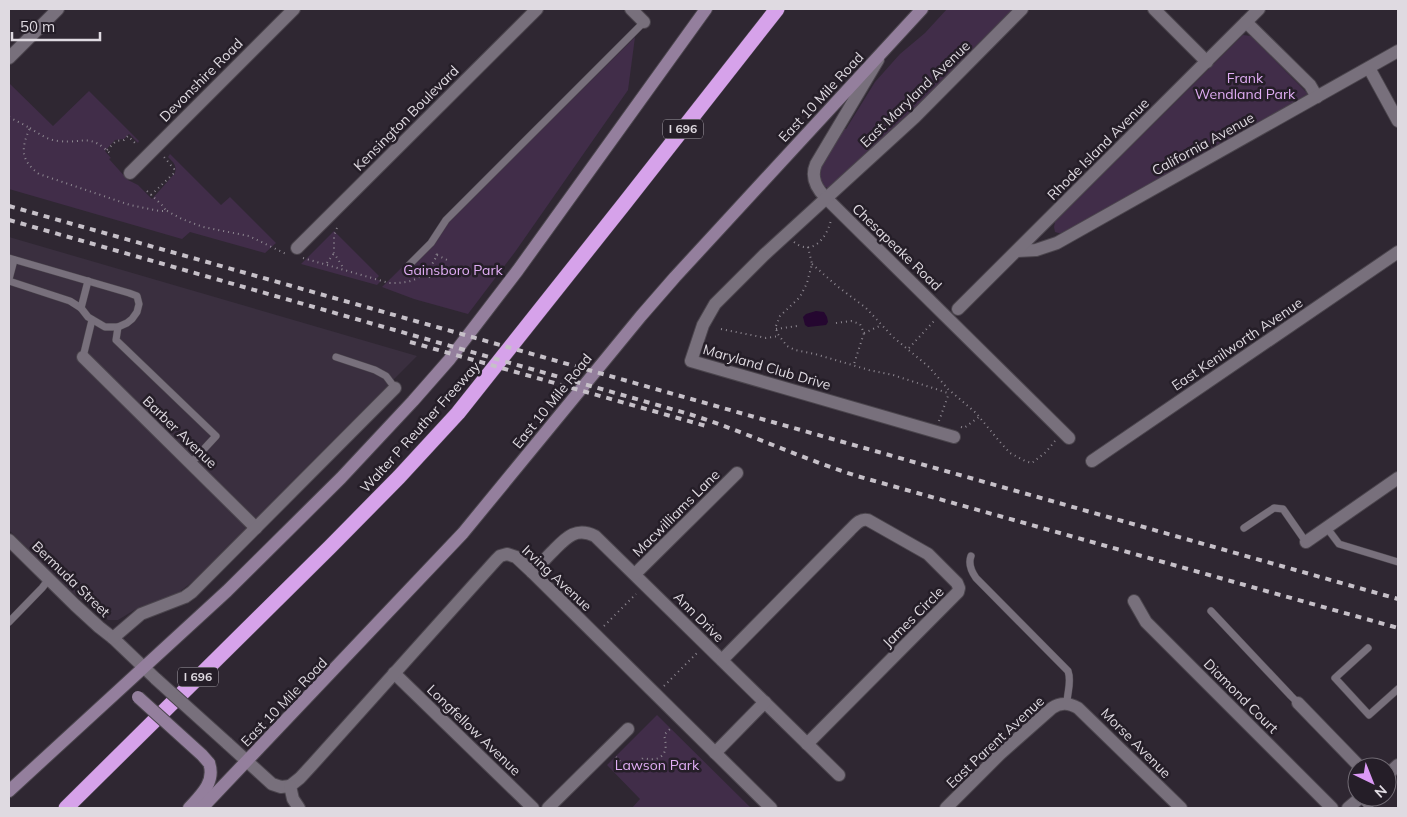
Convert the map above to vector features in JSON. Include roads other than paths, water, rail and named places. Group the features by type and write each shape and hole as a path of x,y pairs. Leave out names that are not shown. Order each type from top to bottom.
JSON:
{"highway":[{"name":"Walter P Reuther Freeway","path":"66,808 337,540 452,420 523,333 777,9"}],"main road":[{"path":"9,789 227,591 382,435 449,360 518,270 706,9"},
{"name":"East 10 Mile Road","path":"202,808 463,534 614,348 669,284 922,9"},
{"path":"111,697 126,693 138,697 209,763 211,772 208,785 189,808"}],"street":[{"path":"9,58 58,9"},
{"name":"Devonshire Road","path":"130,173 294,9"},
{"name":"Kensington Boulevard","path":"296,253 538,9"},
{"path":"631,9 644,22"},
{"name":"East Maryland Avenue","path":"826,198 914,117 1022,9"},
{"path":"1154,9 1207,62"},
{"name":"Rhode Island Avenue","path":"958,309 1259,9"},
{"path":"1246,22 1310,85 1317,97"},
{"name":"Chesapeake Road","path":"884,50 814,170 816,184 820,192 1069,438"},
{"name":"California Avenue","path":"1018,251 1036,250 1057,243 1398,51"},
{"path":"1369,68 1398,120"},
{"name":"Maryland Club Drive","path":"826,198 764,255 715,304 703,325 691,361 955,432"},
{"name":"East Kenilworth Avenue","path":"1092,461 1398,252"},
{"name":"Barber Avenue","path":"82,357 256,528"},
{"path":"113,638 141,614 185,597 395,388"},
{"name":"Macwilliams Lane","path":"635,574 737,473"},
{"path":"1306,542 1398,478"},
{"name":"James Circle","path":"722,660 850,530 863,520 868,520 923,551 940,566 959,586 957,594 807,744"},
{"name":"Ann Drive","path":"532,572 564,540 576,533 590,533 595,536 839,775"},
{"name":"Bermuda Street","path":"9,540 99,627 113,638 142,668 272,784 281,787 290,786"},
{"name":"Irving Avenue","path":"290,786 300,778 500,556 507,554 516,557 532,572 771,808"},
{"name":"Diamond Court","path":"1134,601 1146,622 1332,808"},
{"name":"Longfellow Avenue","path":"394,673 533,808"},
{"path":"715,753 765,702"},
{"path":"1298,703 1350,757"},
{"name":"East Parent Avenue","path":"946,808 1000,754 1052,708 1060,704 1067,704"},
{"name":"Morse Avenue","path":"1067,704 1078,708 1180,808"},
{"path":"548,808 628,729"},
{"path":"290,786 293,799 299,808"}],"lane":[{"path":"409,265 430,243 446,220 644,22"},
{"path":"12,259 137,296 139,304 137,312 127,323 118,327 105,328 88,317 81,308 70,301 9,280 12,259"},
{"path":"81,308 88,281"},
{"path":"82,357 92,320"},
{"path":"118,327 116,340 216,436 191,463"},
{"path":"336,357 376,370 386,376 395,388"},
{"path":"1244,528 1274,508 1283,509 1306,542"},
{"path":"1327,528 1339,544 1398,562"},
{"path":"971,556 969,562 976,578 1068,671 1070,678 1067,704"},
{"path":"9,622 49,579"},
{"path":"1211,611 1298,703"},
{"path":"1368,648 1335,678 1369,715 1398,689"}],"railway":[{"path":"9,206 1398,599"},
{"path":"9,220 689,414 857,476 1398,628"},
{"path":"410,342 706,426"}],"park label":[{"name":"Frank Wendland Park","path":"1245,86"},
{"name":"Gainsboro Park","path":"453,270"},
{"name":"Lawson Park","path":"657,765"}]}
